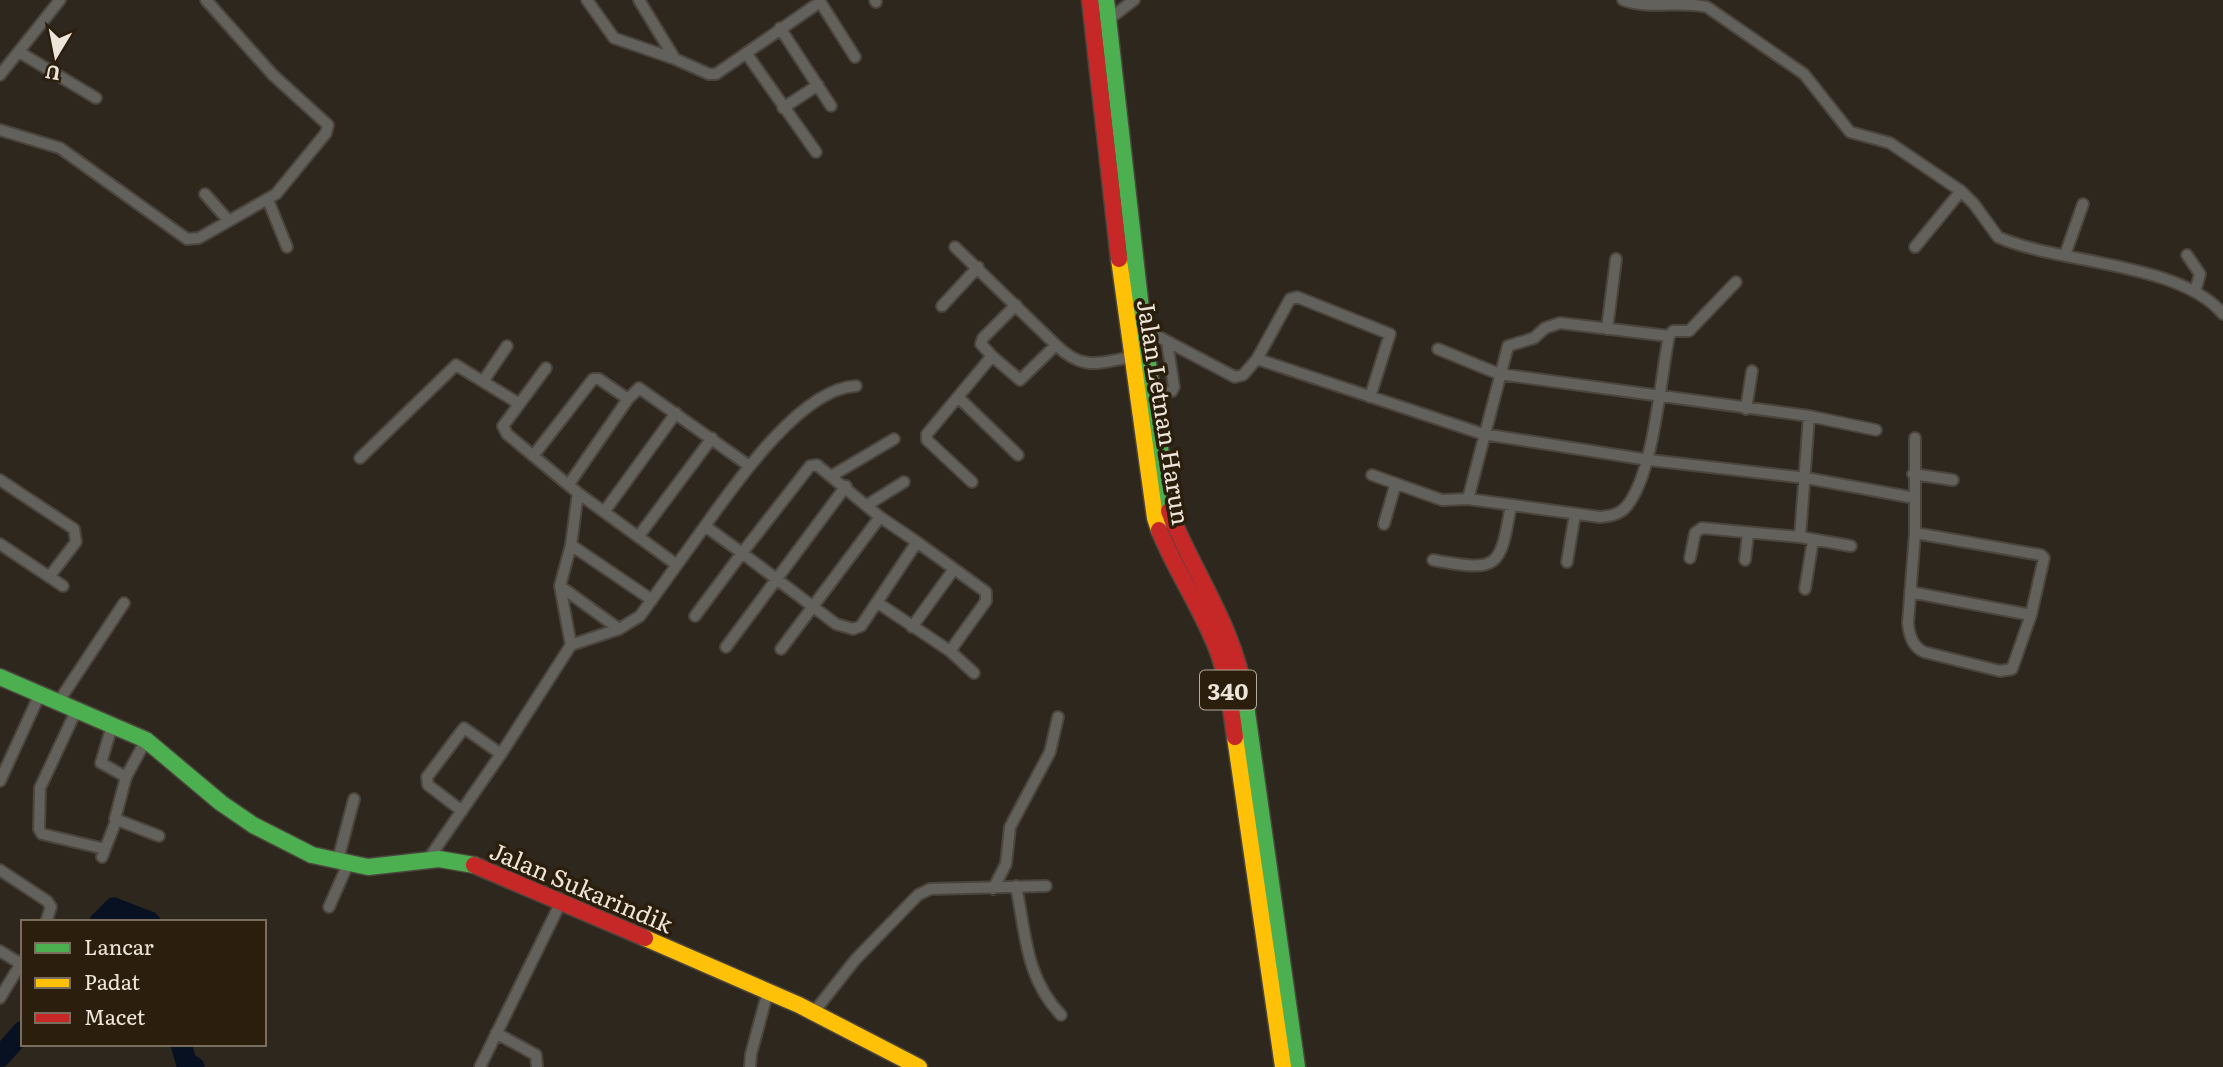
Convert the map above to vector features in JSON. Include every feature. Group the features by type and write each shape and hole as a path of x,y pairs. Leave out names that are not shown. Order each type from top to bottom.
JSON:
{"main road":[{"name":"Jalan Letnan Harun","path":"1090,0 1104,31"},
{"name":"Jalan Letnan Harun","path":"1106,0 1104,31 1136,327 1154,394 1170,512 1184,549 1227,629 1242,676 1274,954 1283,1067"},
{"name":"Jalan Letnan Harun","path":"1136,327 1132,356 1155,518 1170,558 1213,638 1227,681 1274,954 1297,1067"},
{"name":"Jalan Sukarindik","path":"0,677 38,696 146,740 221,803 247,821 302,850 379,867 448,860 476,865 768,991 919,1067"}],"street":[{"path":"0,75 60,0"},
{"path":"0,130 60,148 187,239 199,239 228,220 268,200 326,133 328,125 273,75 206,0"},
{"path":"587,0 615,38 712,75 820,1 855,57"},
{"path":"639,0 675,59"},
{"path":"1104,31 1134,0"},
{"path":"1623,0 1639,4 1698,3 1707,7 1804,74 1850,132 1890,143 1961,191 1974,204 1997,237 2151,276 2195,292 2223,314"},
{"path":"780,28 831,106"},
{"path":"19,52 96,98"},
{"path":"746,53 817,152"},
{"path":"783,108 818,85"},
{"path":"1915,247 1961,191"},
{"path":"205,194 228,220"},
{"path":"268,200 287,247"},
{"path":"2065,255 2083,204"},
{"path":"955,247 1070,359 1084,364 1132,356"},
{"path":"2187,256 2200,274 2195,292"},
{"path":"1606,329 1616,260"},
{"path":"942,306 978,267"},
{"path":"1372,475 1442,500 1468,499 1601,517 1619,512 1631,498 1649,460 1657,396 1669,336 1673,331 1693,328 1735,282"},
{"path":"1136,327 1235,377 1243,375 1257,359 1290,299 1297,297 1390,334 1370,397"},
{"path":"1016,305 983,338 981,344 992,356 1017,379 1022,379 1056,345"},
{"path":"1468,499 1508,346 1534,338 1552,324 1669,336"},
{"path":"1154,394 1172,391 1174,387 1167,342"},
{"path":"484,380 507,346"},
{"path":"1438,349 1499,374 1809,416 1876,430"},
{"path":"972,482 926,438 992,356"},
{"path":"1257,359 1483,434 1649,460 1806,478 1915,498"},
{"path":"360,458 456,365 517,403"},
{"path":"545,368 517,403 504,423 504,431 578,493 677,565"},
{"path":"1746,408 1752,371"},
{"path":"533,456 593,379 599,379 628,399"},
{"path":"427,861 501,754 570,645 619,629 640,616 748,465 819,399 834,389 856,386"},
{"path":"569,484 628,399 639,388 748,465"},
{"path":"958,397 1018,454"},
{"path":"604,512 676,413"},
{"path":"1800,537 1809,416"},
{"path":"638,537 712,438"},
{"path":"1915,533 2041,555 2045,565 2017,663 2012,668 2000,671 1919,650 1909,631 1915,533 1913,474 1916,438"},
{"path":"833,475 894,439"},
{"path":"695,616 810,466 817,465 833,475 880,517 986,592 987,598 950,651"},
{"path":"1913,474 1953,480"},
{"path":"0,480 74,529 76,542 49,577"},
{"path":"867,505 904,482"},
{"path":"1384,524 1395,485"},
{"path":"726,647 846,486"},
{"path":"570,645 560,586 571,545 578,493"},
{"path":"1433,560 1469,566 1491,564 1503,551 1511,505"},
{"path":"1567,562 1576,514"},
{"path":"781,649 812,604 880,517"},
{"path":"705,526 777,577 836,624 853,629 860,626 878,603 917,542"},
{"path":"1690,558 1695,533 1702,528 1800,537 1851,546"},
{"path":"1745,560 1748,534"},
{"path":"1805,589 1813,540"},
{"path":"0,544 63,586"},
{"path":"571,545 652,600"},
{"path":"912,627 954,569"},
{"path":"560,586 619,629"},
{"path":"1910,592 2031,615"},
{"path":"57,704 124,603"},
{"path":"878,603 950,651 974,673"},
{"path":"0,781 38,696"},
{"path":"76,711 40,788 39,829 42,834 104,853 116,821 126,777 146,740"},
{"path":"993,889 1006,864 1010,827 1050,751 1058,717"},
{"path":"112,726 101,763 126,777"},
{"path":"462,811 428,785 427,777 464,728 501,754"},
{"path":"329,907 354,799"},
{"path":"116,821 159,836"},
{"path":"0,870 47,901 51,907 47,920"},
{"path":"1016,886 1035,978 1044,997 1061,1015"},
{"path":"814,1012 855,960 918,895 930,889 1046,886"},
{"path":"480,1067 562,900"},
{"path":"0,951 21,962"},
{"path":"0,998 21,964"},
{"path":"750,1067 768,991"},
{"path":"496,1033 536,1055 537,1067"}],"waterway":[{"path":"102,920 114,908 145,920"},
{"path":"0,1057 21,1033"},
{"path":"182,1046 186,1062 194,1067"}],"traffic: fast":[{"path":"1106,0 1143,327 1169,511"},
{"path":"0,677 146,740 221,803 253,825 312,855 368,867 439,859 474,865"},
{"path":"1245,698 1297,1067"}],"traffic: slow":[{"path":"1119,259 1155,518 1159,530"},
{"path":"1235,737 1283,1067"},
{"path":"645,938 799,1005 919,1067"}],"traffic: jam":[{"path":"1090,0 1119,259"},
{"path":"1169,511 1224,626 1233,649 1245,698"},
{"path":"1159,530 1217,649 1227,686 1235,737"},
{"path":"474,865 645,938"}]}
